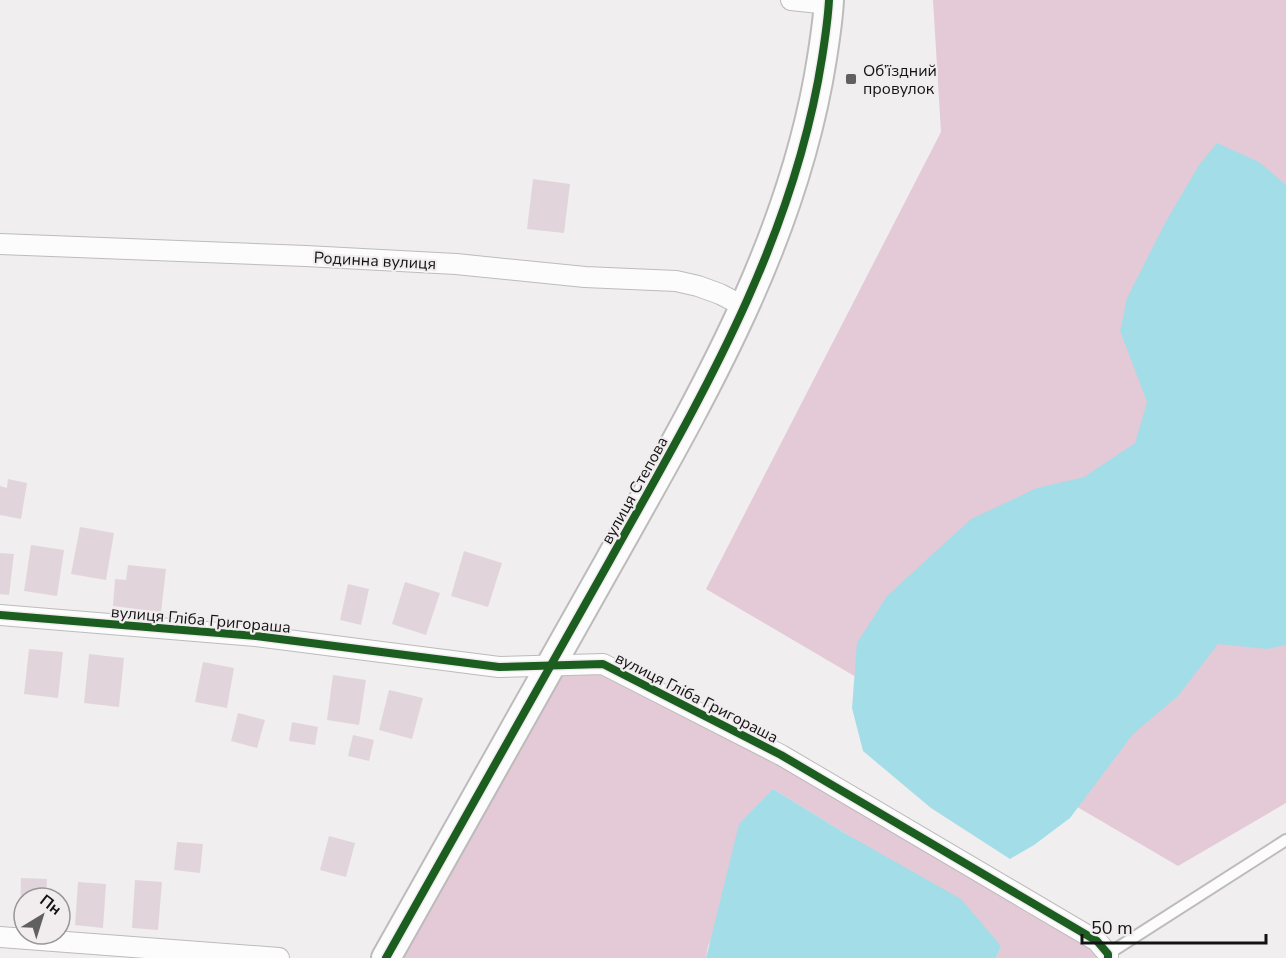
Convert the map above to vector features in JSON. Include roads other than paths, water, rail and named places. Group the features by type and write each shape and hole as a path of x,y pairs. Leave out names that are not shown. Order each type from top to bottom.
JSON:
{"street":[{"path":"791,0 829,2"},
{"name":"вулиця Степова","path":"386,958 681,433 745,307 769,252 806,139 819,78 829,2"},
{"name":"Родинна вулиця","path":"0,244 456,264 585,277 676,281 720,294 745,307"},
{"name":"вулиця Гліба Григораша","path":"0,615 256,636 499,667 603,664 770,750 1097,941 1108,956"},
{"path":"0,937 279,958"}],"lane":[{"path":"1108,956 1286,840"}],"water":[{"path":"1217,143 1259,162 1286,185 1286,645 1267,649 1218,644 1178,696 1133,734 1070,818 1034,845 1010,859 931,808 863,751 852,708 857,643 887,596 971,519 1037,488 1084,477 1135,443 1147,402 1120,331 1127,298 1165,223 1199,165"},
{"path":"773,789 848,835 961,899 1001,946 996,958 706,958 739,824"}],"place":[{"name":"Об’їздний провулок","path":"851,79"}]}
